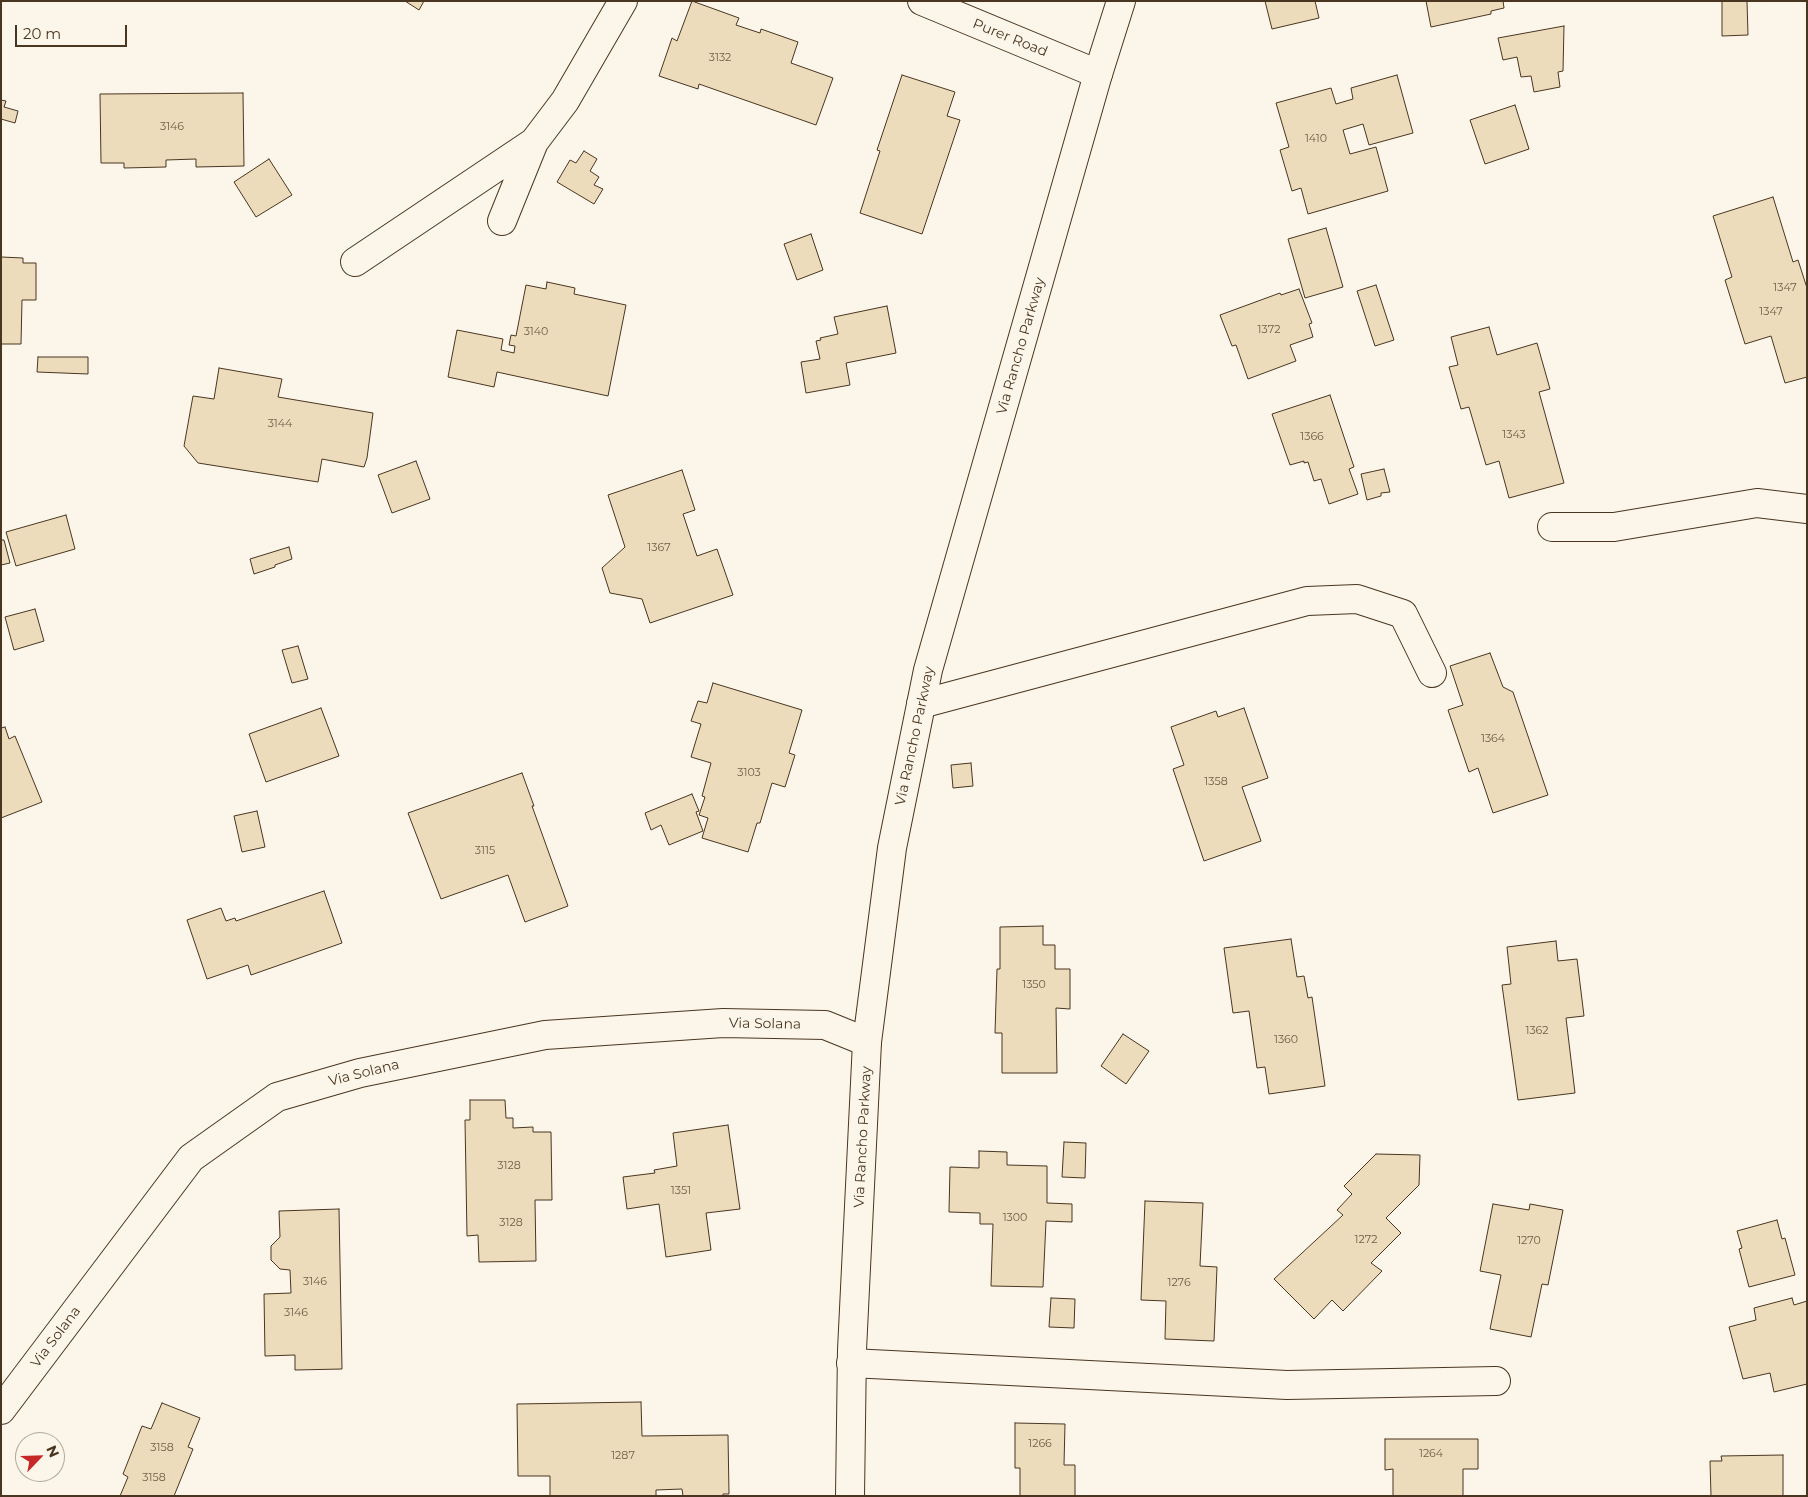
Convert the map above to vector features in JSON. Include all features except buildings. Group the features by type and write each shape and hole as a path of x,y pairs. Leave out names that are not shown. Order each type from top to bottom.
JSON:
{"street":[{"path":"502,221 534,142 565,101 623,1"},
{"name":"Purer Road","path":"922,1 1098,74"},
{"name":"Via Rancho Parkway","path":"850,1496 851,1363 868,1042 892,848 928,670 1098,74 1121,1"},
{"path":"355,262 534,142"},
{"path":"1552,527 1614,527 1757,503 1807,509"},
{"path":"921,704 1307,601 1357,599 1403,614 1432,673"},
{"name":"Via Solana","path":"1,1410 191,1158 277,1097 360,1073 545,1035 723,1023 825,1025 868,1042"},
{"path":"851,1363 1287,1385 1496,1381"}]}
